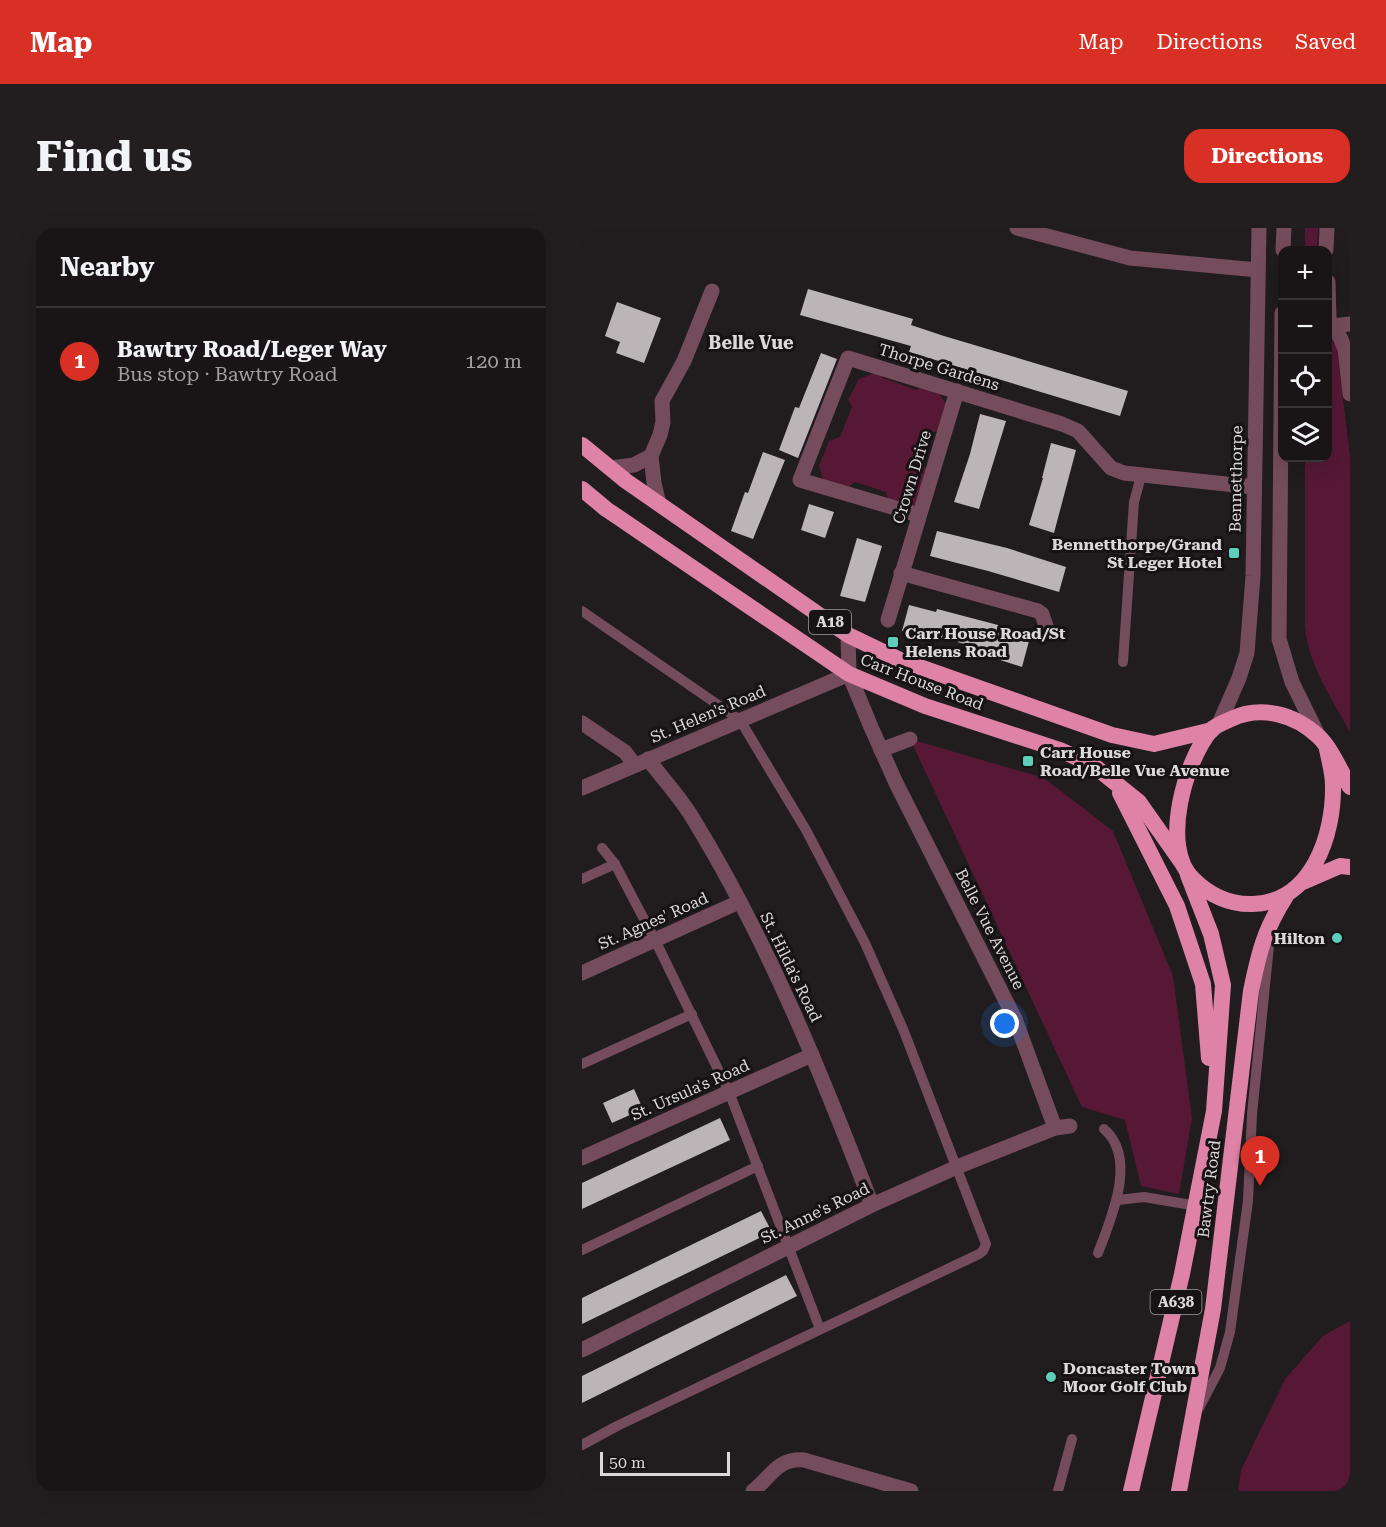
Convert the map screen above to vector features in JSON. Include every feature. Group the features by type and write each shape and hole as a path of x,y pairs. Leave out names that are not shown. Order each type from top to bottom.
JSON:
{"highway":[{"name":"Carr House Road","path":"582,445 659,504 848,635 900,660 1112,735 1154,744 1215,727"},
{"name":"Carr House Road","path":"582,489 606,509 849,674 925,706 1060,750 1093,765 1139,802 1185,869"},
{"path":"1323,743 1333,784 1329,823 1319,857 1302,882 1286,896 1267,904 1247,905 1217,897 1204,890 1185,869 1177,827 1181,792 1193,759 1215,727 1243,713 1266,712 1290,717 1323,743 1350,787"},
{"name":"Bawtry Road","path":"1112,779 1130,810 1177,906 1203,984 1214,1111"},
{"path":"1302,882 1340,866 1350,867"},
{"name":"Bawtry Road","path":"1131,1491 1182,1275 1214,1111 1222,985 1211,934 1185,869"},
{"name":"Bawtry Road","path":"1178,1489 1213,1309 1251,991 1260,945 1273,916 1286,896"}],"street":[{"path":"1017,228 1130,258 1258,270"},
{"name":"Bennetthorpe","path":"1215,727 1239,678 1247,653 1253,576 1258,228"},
{"path":"1283,246 1284,228"},
{"path":"1326,246 1327,228"},
{"path":"659,504 651,456 663,422 662,401 684,361 712,291"},
{"path":"1328,300 1329,319 1345,350 1350,394"},
{"path":"1333,326 1350,324"},
{"path":"1282,354 1279,639 1293,682 1323,743"},
{"name":"Thorpe Gardens","path":"919,515 800,480 848,358 1032,414 1078,431 1111,468 1141,476 1254,487"},
{"name":"Crown Drive","path":"888,620 957,392"},
{"path":"610,468 634,465 651,456"},
{"path":"902,573 1038,612 1042,614 1047,629"},
{"path":"848,635 849,674"},
{"name":"St. Helen's Road","path":"582,788 849,674"},
{"name":"Belle Vue Avenue","path":"849,674 881,750 1015,1019 1063,1127"},
{"name":"St. Hilda's Road","path":"582,723 641,762 691,815 774,967 872,1205"},
{"path":"881,750 910,739"},
{"name":"St. Agnes' Road","path":"582,974 739,902"},
{"name":"St. Ursula's Road","path":"582,1158 812,1055"},
{"name":"St. Anne's Road","path":"582,1350 872,1205 957,1167 1063,1127"},
{"path":"753,1491 784,1462 793,1460 804,1460 902,1490"}],"lane":[{"path":"1123,662 1134,502 1141,476"},
{"path":"582,610 740,720 806,830 865,943 903,1029 986,1244 983,1251 617,1426 582,1445"},
{"path":"602,848 615,864 656,940 729,1092 820,1329"},
{"path":"582,879 615,864"},
{"path":"582,1064 692,1014"},
{"path":"1098,1253 1118,1200 1120,1161 1117,1144 1104,1129"},
{"path":"582,1250 758,1166"},
{"path":"1118,1200 1144,1197 1197,1206"},
{"path":"1058,1491 1072,1439"}],"shaded area":[{"path":"1305,228 1318,228 1317,246 1305,246"},
{"path":"1332,337 1336,343 1350,456 1350,732 1316,669 1305,628 1305,462 1332,462"},
{"path":"880,371 883,378 917,390 922,386 939,392 946,405 939,431 930,433 921,465 929,471 919,502 912,507 889,501 886,492 855,482 847,488 823,480 819,466 829,441 840,437 852,407 848,400 859,379"},
{"path":"910,739 1044,778 1113,831 1173,976 1192,1118 1179,1194 1141,1186 1125,1120 1082,1107"},
{"path":"1350,1321 1350,1491 1238,1491 1241,1470 1285,1379 1323,1336"}],"building":[{"path":"808,289 913,319 911,325 944,336 1128,391 1120,416 909,352 911,346 800,315"},
{"path":"617,302 661,318 644,363 616,353 620,342 605,336"},
{"path":"821,353 837,359 798,458 779,450 795,407 799,408"},
{"path":"980,414 1006,421 979,509 954,502"},
{"path":"1051,443 1076,450 1054,533 1029,525"},
{"path":"763,452 785,460 753,539 731,531"},
{"path":"809,504 834,512 825,538 801,530"},
{"path":"937,531 1007,548 1066,567 1059,592 930,556"},
{"path":"857,538 882,546 865,602 840,596"},
{"path":"909,605 936,612 937,609 998,625 996,632 1029,641 1022,667 997,659 999,653 923,633 922,636 902,631"},
{"path":"634,1089 643,1109 612,1123 603,1103"},
{"path":"720,1118 730,1140 582,1209 582,1183"},
{"path":"761,1211 772,1232 582,1324 582,1298"},
{"path":"786,1275 797,1296 582,1403 582,1376"}],"place":[{"name":"Bennetthorpe/Grand St Leger Hotel","path":"1234,553"},
{"name":"Carr House Road/St Helens Road","path":"893,642"},
{"name":"Carr House Road/Belle Vue Avenue","path":"1028,761"},
{"name":"Hilton","path":"1337,938"},
{"name":"Bawtry Road/Leger Way","path":"1260,1186"},
{"name":"Doncaster Town Moor Golf Club","path":"1051,1377"}],"district":[{"name":"Belle Vue","path":"751,342"}]}
